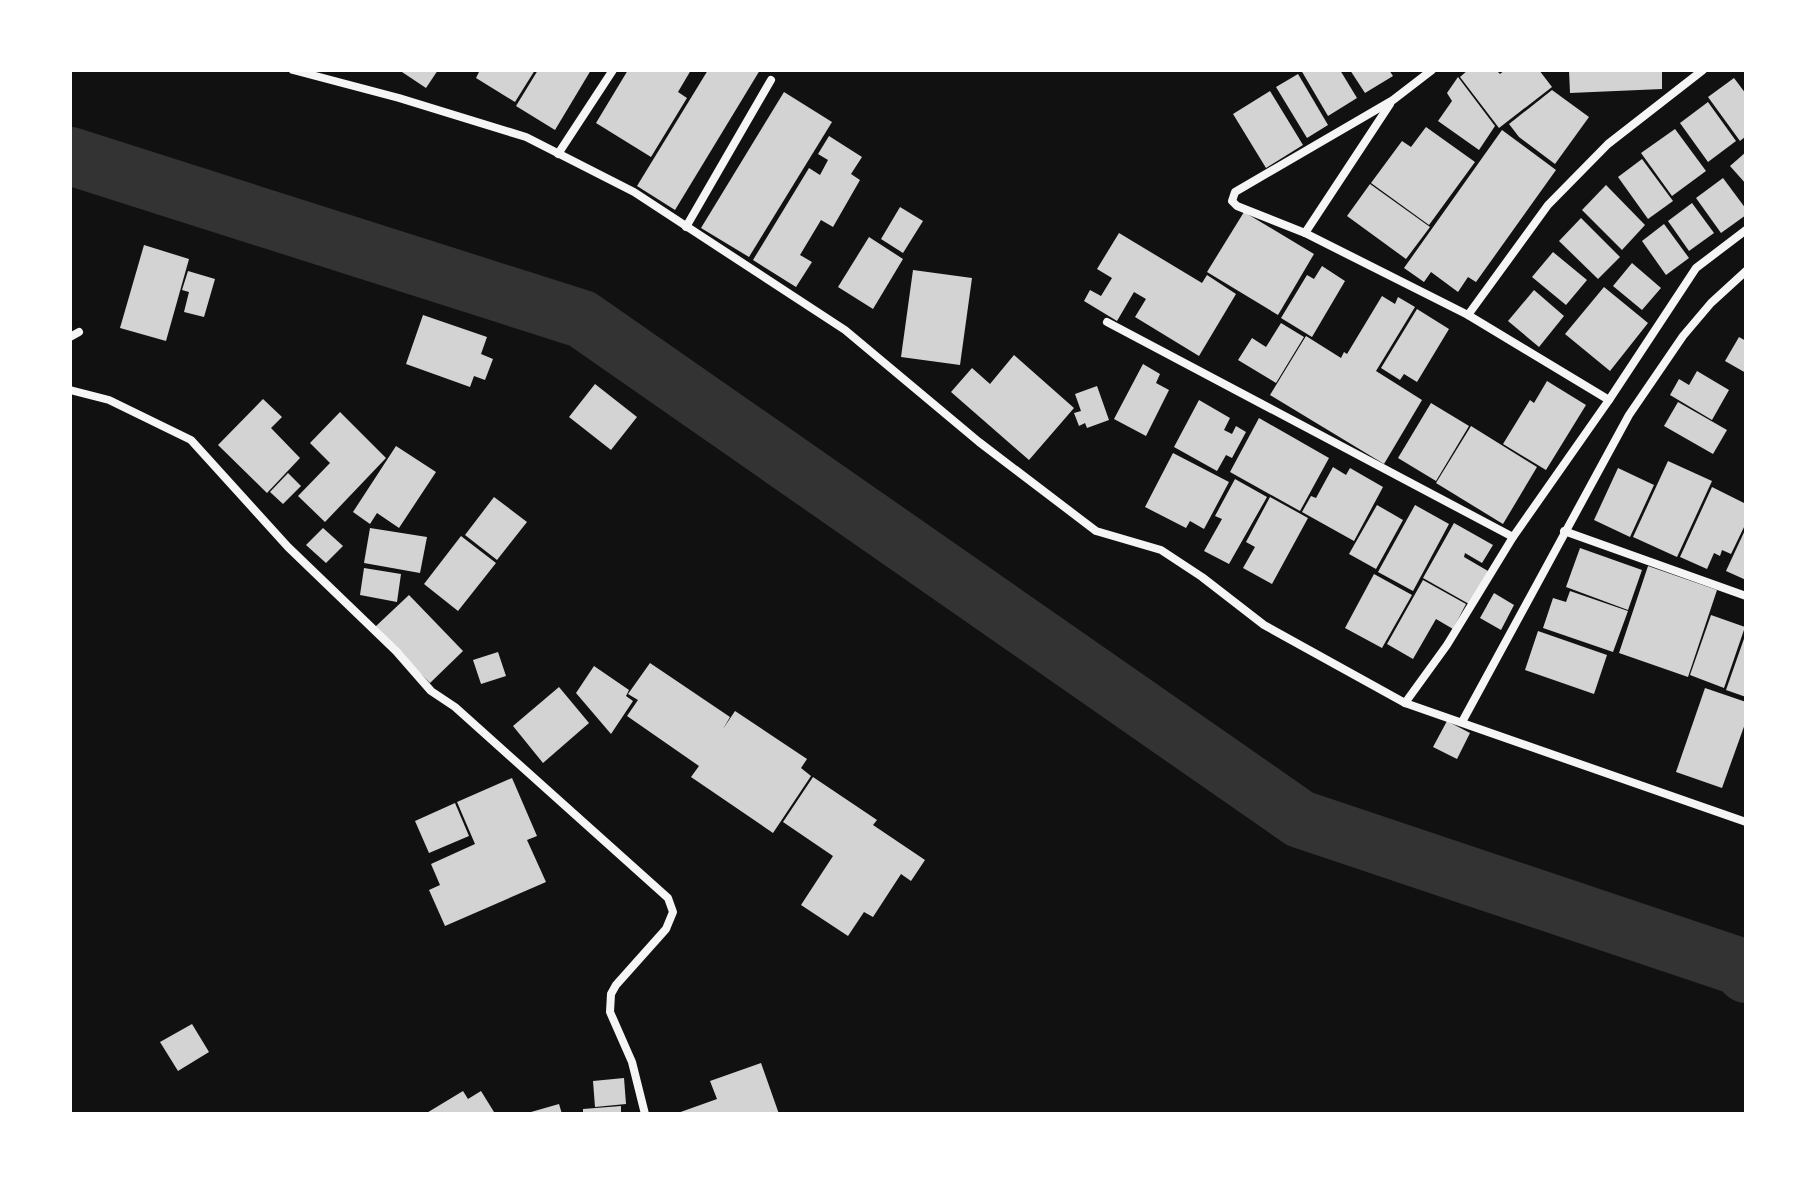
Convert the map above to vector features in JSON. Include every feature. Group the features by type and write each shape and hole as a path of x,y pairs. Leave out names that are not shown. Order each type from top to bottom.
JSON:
{"street":[{"path":"293,70 526,137 634,192 845,330 979,442 1096,531 1161,550 1264,625 1405,703 1746,822"},
{"path":"558,154 613,70"},
{"path":"1432,70 1393,100 1235,192 1234,204 1305,233 1468,315 1609,400"},
{"path":"1468,315 1548,205 1608,144 1703,70"},
{"path":"686,227 771,80"},
{"path":"1305,233 1393,100"},
{"path":"1405,703 1447,645 1513,537 1696,268 1746,230"},
{"path":"1462,722 1629,415 1683,336 1711,303 1746,271"},
{"path":"1107,322 1513,537"},
{"path":"70,337 79,332"},
{"path":"70,390 109,400 191,440 288,547 396,651 431,691 455,707 668,898 673,912 666,929 616,985 610,1003 610,1012 632,1062 645,1114"},
{"path":"1564,531 1746,596"}],"building":[{"path":"399,70 438,70 426,88"},
{"path":"480,70 535,70 515,102 476,78"},
{"path":"538,70 591,70 555,130 516,106"},
{"path":"628,70 691,70 678,92 687,98 651,157 596,123"},
{"path":"708,70 760,70 675,210 637,186"},
{"path":"1301,70 1340,70 1357,98 1328,116"},
{"path":"1350,70 1389,70 1393,76 1365,93"},
{"path":"1468,70 1496,70 1500,74 1505,70 1539,70 1552,87 1499,128 1460,77"},
{"path":"1569,70 1662,70 1662,89 1570,93"},
{"path":"1298,74 1328,125 1307,138 1276,87"},
{"path":"1458,77 1495,126 1479,150 1438,121 1452,101 1447,93"},
{"path":"1734,78 1746,94 1746,136 1740,141 1708,97"},
{"path":"1552,90 1589,117 1555,164 1519,137 1509,124"},
{"path":"1270,91 1303,145 1266,168 1233,114"},
{"path":"784,92 832,122 749,257 701,228"},
{"path":"1708,102 1736,141 1708,162 1680,123"},
{"path":"1426,127 1475,162 1429,225 1371,183 1402,141 1411,147"},
{"path":"1675,129 1706,171 1672,196 1641,153"},
{"path":"1502,130 1556,170 1476,282 1468,277 1458,292 1431,272 1424,282 1404,268"},
{"path":"829,136 862,157 851,174 860,180 833,227 821,220 800,255 812,262 796,287 753,260 809,168 820,175 828,160 818,154"},
{"path":"1746,152 1746,184 1730,166"},
{"path":"1642,159 1673,201 1648,219 1618,177"},
{"path":"1723,178 1746,209 1746,215 1721,233 1696,198"},
{"path":"1370,184 1430,227 1406,259 1347,216"},
{"path":"1606,185 1645,225 1622,250 1582,210"},
{"path":"1692,203 1714,233 1689,251 1668,221"},
{"path":"900,207 923,221 903,253 881,239"},
{"path":"1244,212 1314,254 1278,315 1207,272"},
{"path":"1581,218 1620,257 1598,279 1559,241"},
{"path":"1664,224 1689,258 1666,275 1642,241"},
{"path":"1119,233 1202,283 1207,275 1236,294 1199,356 1135,317 1146,299 1134,292 1117,321 1084,301 1090,290 1101,296 1112,278 1097,269"},
{"path":"869,237 903,259 873,309 838,287"},
{"path":"144,245 189,259 166,341 120,328"},
{"path":"1553,252 1587,280 1566,305 1532,277"},
{"path":"1632,263 1661,288 1642,310 1613,286"},
{"path":"1322,266 1345,281 1312,337 1281,318 1307,275 1314,279"},
{"path":"913,270 972,278 960,365 901,357"},
{"path":"188,271 215,279 204,317 184,312 189,292 182,290"},
{"path":"1604,287 1648,323 1610,371 1565,334"},
{"path":"1534,290 1564,316 1539,347 1508,321"},
{"path":"1382,296 1395,304 1398,297 1415,307 1376,371 1422,400 1384,464 1270,395 1306,336 1341,358 1344,352 1347,354"},
{"path":"1417,309 1449,329 1417,382 1404,374 1400,380 1381,368"},
{"path":"423,315 487,337 481,354 493,359 485,380 474,376 470,387 406,364"},
{"path":"1281,323 1304,337 1276,383 1238,360 1252,338 1266,347"},
{"path":"1739,337 1746,341 1746,373 1725,361"},
{"path":"1014,355 1074,408 1029,460 951,392 972,368 990,384"},
{"path":"1143,364 1160,374 1156,383 1169,390 1146,436 1114,419"},
{"path":"1697,371 1729,390 1712,420 1670,395 1679,379 1689,385"},
{"path":"1547,381 1586,405 1546,470 1503,444 1530,400 1534,403"},
{"path":"595,384 637,417 611,450 569,417"},
{"path":"1097,386 1109,420 1087,428 1085,423 1079,426 1074,413 1081,411 1075,394"},
{"path":"263,399 282,417 271,428 300,458 267,493 218,445"},
{"path":"1199,400 1230,418 1224,430 1232,434 1236,426 1246,432 1232,458 1226,455 1217,471 1174,447"},
{"path":"1678,402 1727,430 1713,454 1664,426"},
{"path":"1431,403 1469,426 1436,481 1398,458"},
{"path":"340,412 386,458 325,522 298,496 330,463 310,443"},
{"path":"1259,418 1329,458 1300,511 1230,472"},
{"path":"1471,426 1537,467 1503,524 1436,483"},
{"path":"396,446 436,472 399,528 377,513 370,524 353,512"},
{"path":"1173,453 1229,482 1204,529 1190,521 1186,528 1145,507"},
{"path":"1668,461 1712,481 1677,557 1633,537"},
{"path":"1333,467 1346,475 1350,468 1383,487 1354,541 1302,512 1311,496 1316,498"},
{"path":"1618,468 1654,485 1630,537 1594,520"},
{"path":"288,473 301,486 283,504 270,492"},
{"path":"1235,479 1267,497 1229,564 1204,551 1222,519 1215,516"},
{"path":"1712,487 1746,504 1746,523 1731,554 1722,550 1720,556 1714,553 1707,569 1680,557"},
{"path":"494,497 527,522 497,560 465,535"},
{"path":"1270,497 1308,518 1272,584 1243,568 1255,547 1246,542"},
{"path":"1377,505 1403,520 1376,569 1349,554"},
{"path":"1415,505 1449,524 1413,591 1378,572"},
{"path":"1454,523 1493,545 1482,563 1465,553 1464,557 1488,571 1469,604 1423,578"},
{"path":"323,528 343,546 326,563 306,545"},
{"path":"370,528 427,537 420,573 364,563"},
{"path":"1746,528 1746,580 1726,571"},
{"path":"461,536 496,563 458,611 424,584"},
{"path":"1580,548 1642,570 1628,610 1566,587"},
{"path":"1648,566 1717,590 1688,677 1619,653"},
{"path":"364,568 401,574 397,602 360,595"},
{"path":"1374,574 1412,595 1382,648 1345,628"},
{"path":"1423,580 1466,604 1453,629 1436,619 1413,659 1387,644"},
{"path":"1570,591 1628,611 1613,652 1543,628 1553,598 1566,602"},
{"path":"1494,593 1514,605 1501,630 1480,618"},
{"path":"409,595 463,651 430,683 375,627"},
{"path":"1711,615 1745,627 1724,688 1690,675"},
{"path":"1538,631 1607,655 1594,694 1525,670"},
{"path":"1746,633 1746,697 1726,690"},
{"path":"498,652 506,676 481,684 473,660"},
{"path":"650,663 730,717 723,729 735,711 807,759 801,768 811,776 773,833 691,777 699,766 627,716 638,700 628,694"},
{"path":"594,666 629,690 626,696 633,701 611,734 576,693"},
{"path":"559,687 589,723 543,763 513,726"},
{"path":"1705,688 1746,702 1746,721 1722,788 1676,772"},
{"path":"1447,721 1470,733 1457,759 1433,747"},
{"path":"813,777 877,820 873,825 925,860 911,881 901,874 873,917 864,912 848,936 801,905 833,856 783,822"},
{"path":"512,778 537,836 527,840 546,882 445,926 429,890 440,885 431,864 475,844 457,802"},
{"path":"455,803 469,836 429,853 415,821"},
{"path":"192,1024 209,1052 178,1071 160,1042"},
{"path":"761,1063 779,1114 675,1114 717,1099 710,1081"},
{"path":"624,1078 626,1104 595,1107 593,1081"},
{"path":"463,1091 468,1099 481,1091 494,1112 425,1114"},
{"path":"559,1104 562,1114 531,1114 531,1112"},
{"path":"621,1106 621,1114 583,1114 583,1109"}],"waterway":[{"path":"70,156 582,319 1300,819 1738,966 1746,974"}]}
